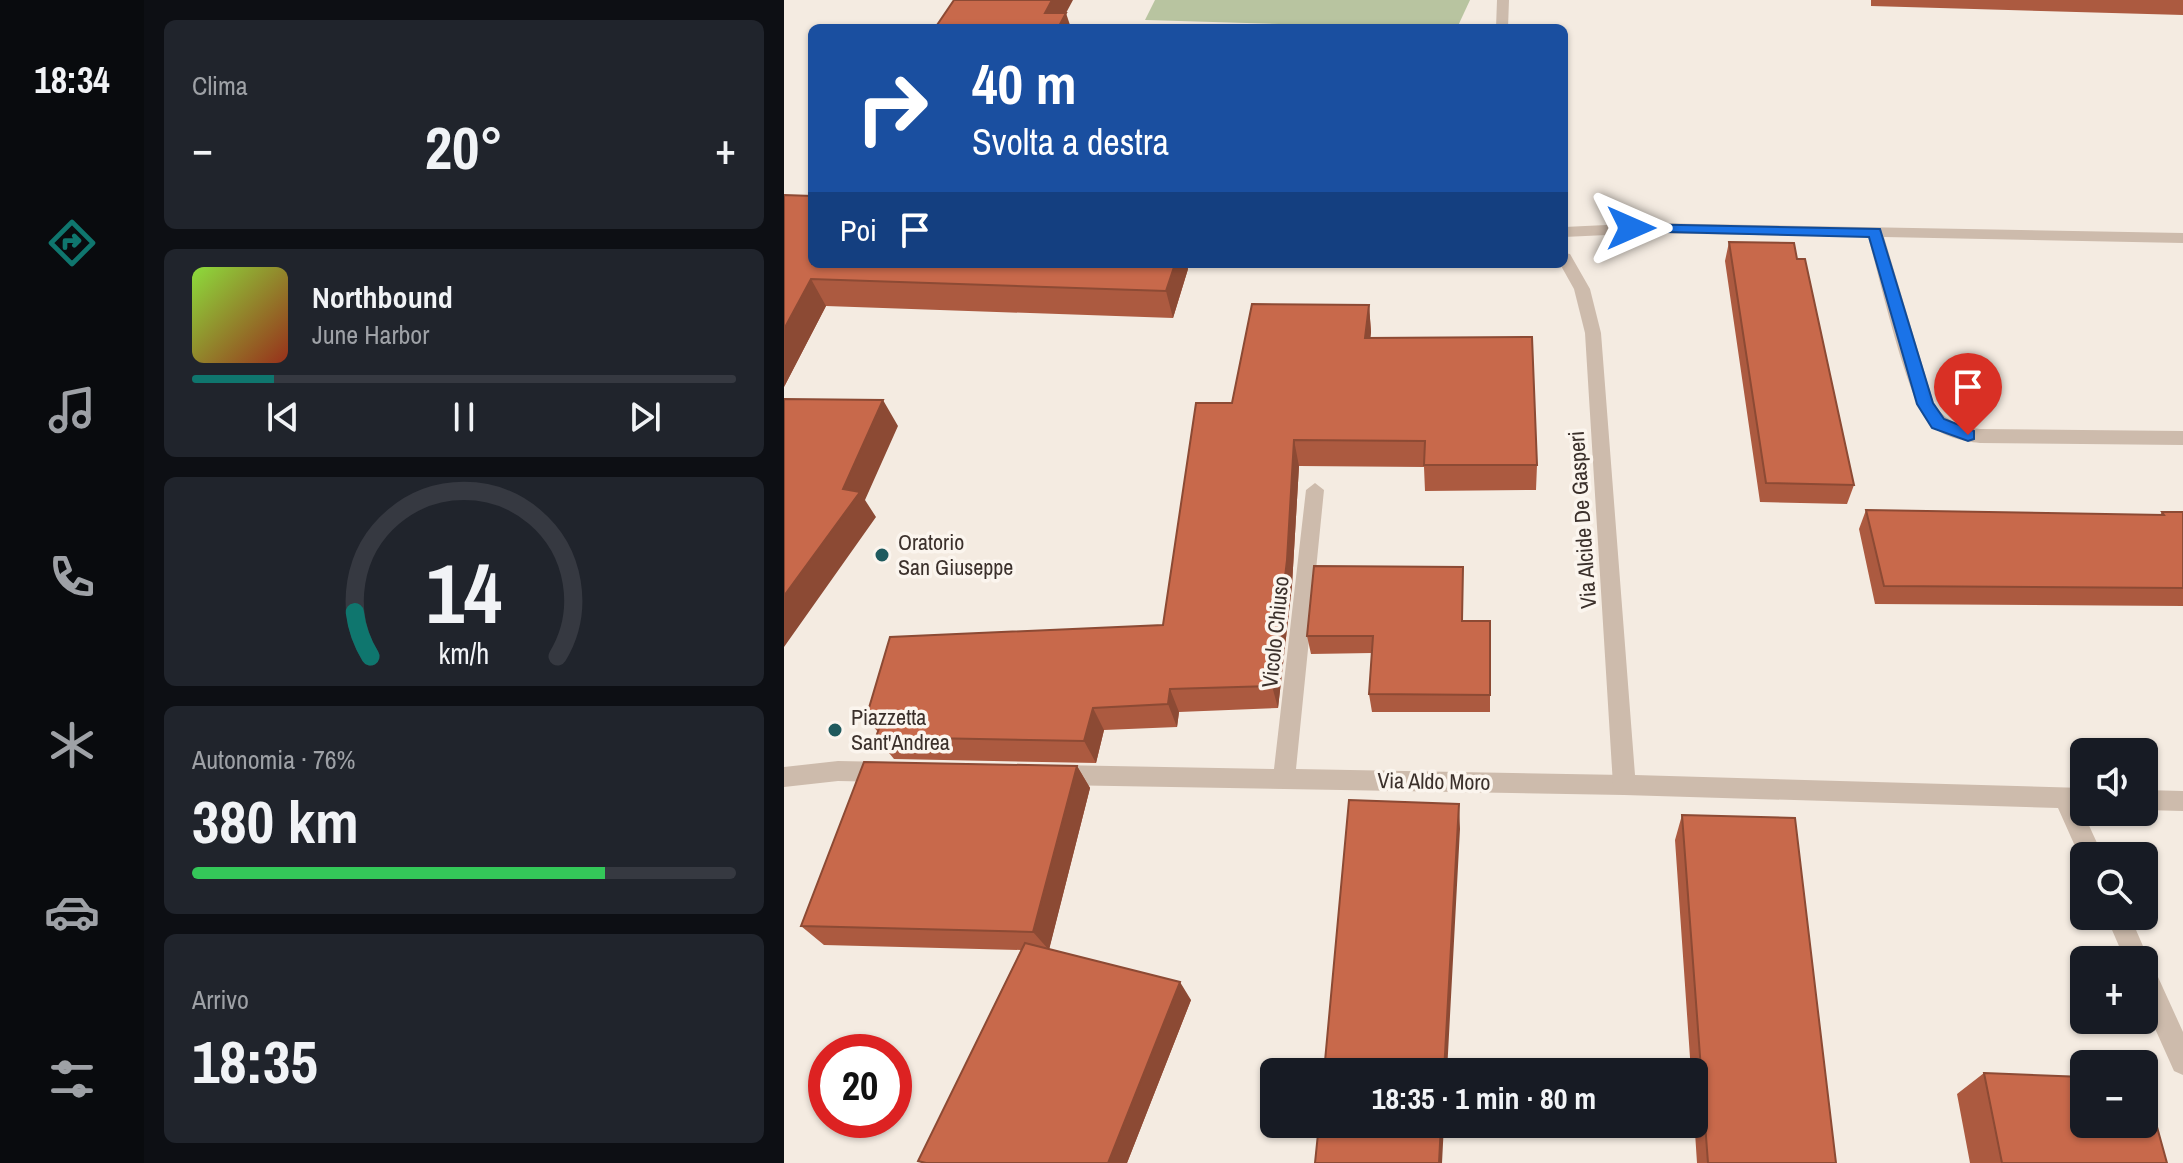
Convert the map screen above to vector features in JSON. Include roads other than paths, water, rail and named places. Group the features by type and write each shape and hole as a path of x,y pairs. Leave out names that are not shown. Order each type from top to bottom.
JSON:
{"street":[{"path":"1502,24 1503,0"},
{"path":"1568,232 1649,228 2183,238"},
{"path":"1875,233 1925,404 1938,424 1953,432 1980,436 2183,438"},
{"name":"Via Alcide De Gasperi","path":"1568,265 1582,289 1593,333 1624,785"},
{"name":"Vicolo Chiuso","path":"1284,779 1315,490"},
{"path":"784,777 838,771 917,773"},
{"name":"Via Aldo Moro","path":"1029,774 1624,785 2070,798"},
{"path":"2158,800 2183,801"},
{"path":"2158,1006 2183,1062"}],"place":[{"name":"Oratorio San Giuseppe","path":"882,555"},
{"name":"Piazzetta Sant'Andrea","path":"835,730"}]}
